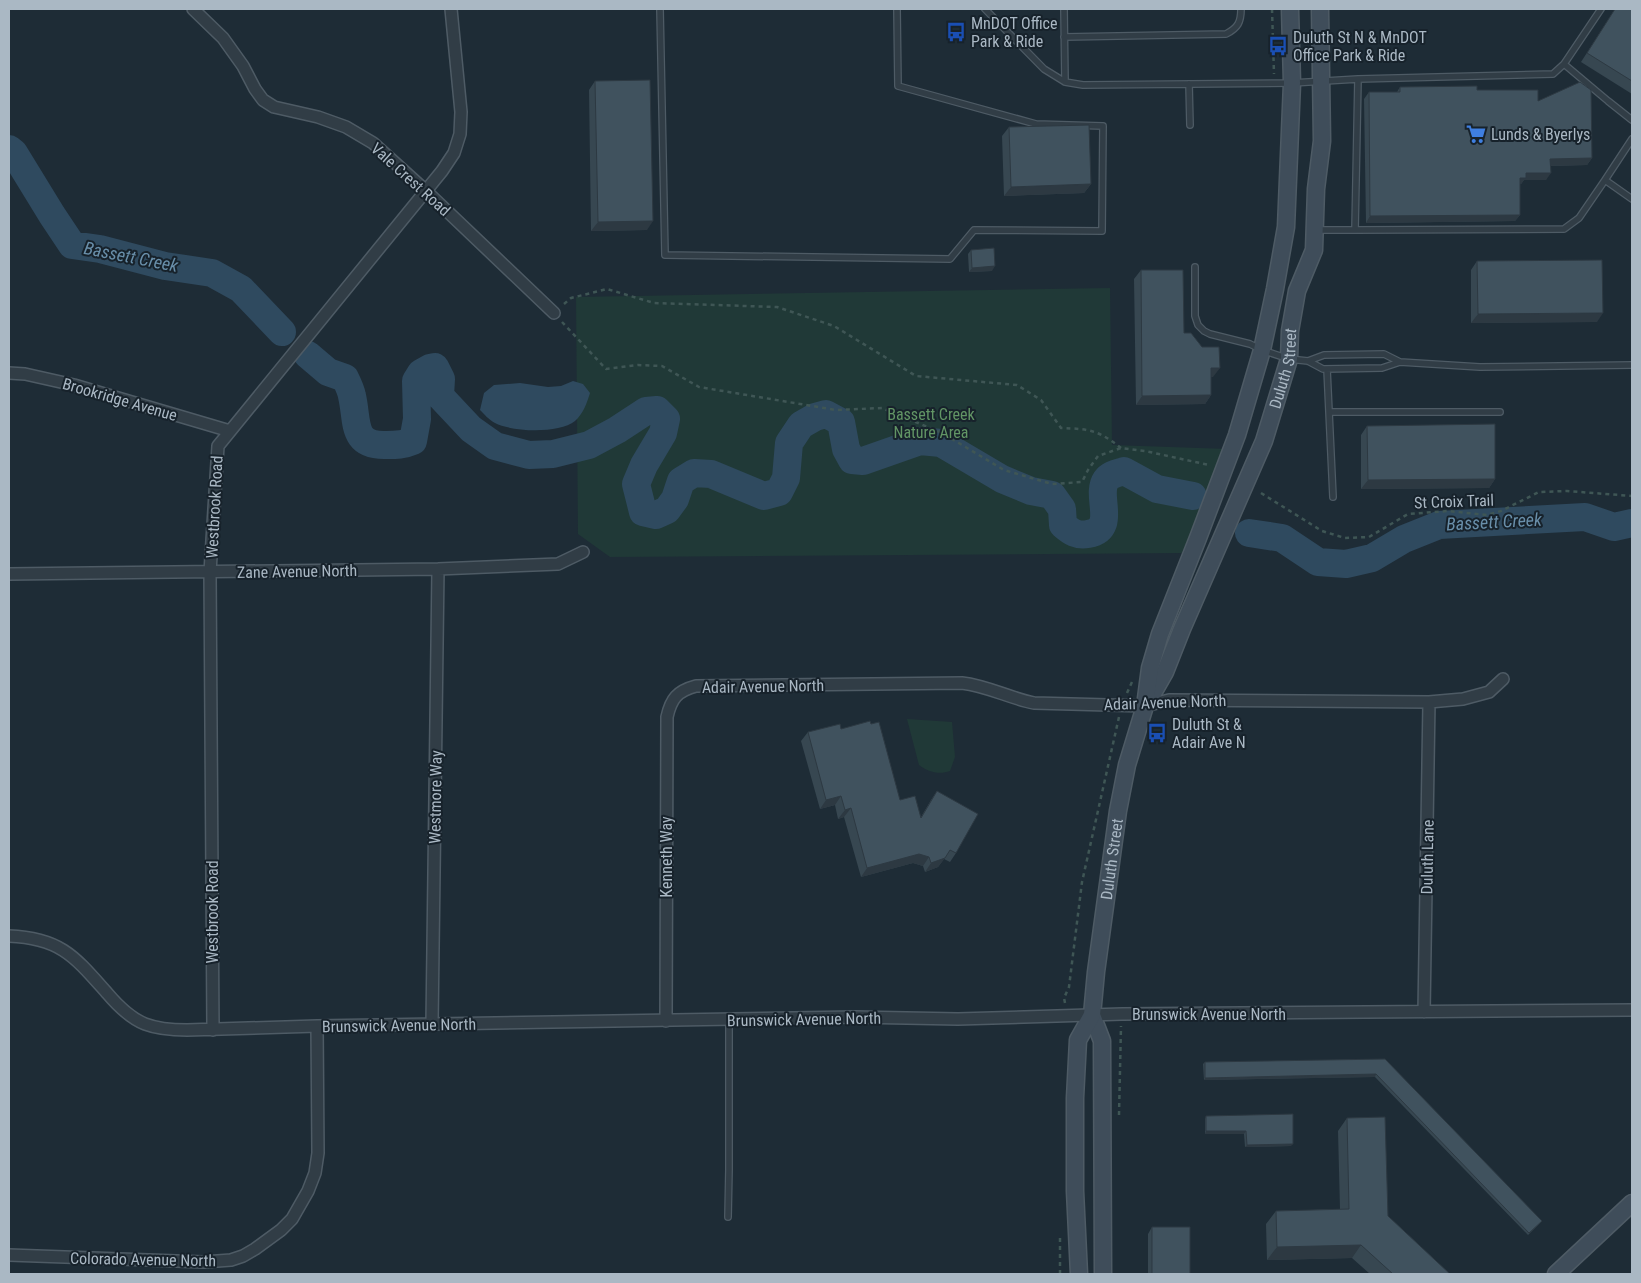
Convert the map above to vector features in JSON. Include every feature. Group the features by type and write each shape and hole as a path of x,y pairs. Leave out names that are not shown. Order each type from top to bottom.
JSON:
{"street":[{"name":"Vale Crest Road","path":"193,9 223,38 243,66 254,90 262,100 274,107 318,117 346,127 373,143 554,313"},
{"name":"Westbrook Road","path":"212,1030 210,572 218,446 426,191 454,153 460,134 461,112 451,9"},
{"name":"Duluth Street","path":"1079,1274 1074,1191 1078,1040 1092,1015 1118,810 1127,765 1145,706 1150,668 1160,634 1237,435 1262,350 1286,227 1292,83 1290,9"},
{"name":"Duluth Street","path":"1145,706 1165,672 1182,628 1264,441 1288,358 1290,331 1297,291 1314,250 1316,190 1322,142 1320,9"},
{"name":"Brookridge Avenue","path":"9,373 25,374 74,384 230,431"},
{"name":"Zane Avenue North","path":"9,574 438,569 558,564 583,552"},
{"name":"Westmore Way","path":"432,1024 438,569"},
{"name":"Adair Avenue North","path":"677,695 684,689 696,686 962,683 983,686 1034,703 1145,706 1170,700 1429,702 1463,699 1489,692 1503,679"},
{"name":"Kenneth Way","path":"666,1021 667,717 670,706 677,695"},
{"name":"Duluth Lane","path":"1424,1012 1429,702"},
{"name":"Brunswick Avenue North","path":"9,936 33,938 52,944 69,953 126,1014 145,1024 165,1029 212,1030 317,1026 855,1018 958,1019 1092,1015 1632,1010"},
{"name":"Duluth Street","path":"1092,1015 1102,1041 1103,1274"},
{"name":"Colorado Avenue North","path":"9,1256 204,1262 231,1260 243,1256 271,1238 292,1219 308,1191 314,1173 318,1153 317,1026"},
{"path":"1556,1274 1632,1203"}],"lane":[{"path":"660,9 665,255 950,259 974,230 1102,230 1103,126 1036,124 898,86 897,9"},
{"path":"985,9 1044,69 1065,82 1083,85 1292,83 1553,74 1564,64 1601,9"},
{"path":"1064,9 1065,82"},
{"path":"1064,37 1226,34 1236,29 1241,20 1241,9"},
{"path":"1564,64 1632,120"},
{"path":"1355,230 1358,80"},
{"path":"1189,84 1190,125"},
{"path":"1314,230 1564,229 1579,218 1632,139"},
{"path":"1605,180 1632,199"},
{"path":"1195,267 1194,316 1198,324 1210,334 1250,344 1288,358 1308,361 1324,369 1382,368 1400,362 1480,367 1632,365"},
{"path":"1308,361 1324,355 1384,354 1400,362"},
{"path":"1327,369 1332,497"},
{"path":"1329,412 1500,412"},
{"path":"728,1217 730,1169 729,1020"}],"path":[{"path":"1121,448 1101,433 1080,428 1062,428 1041,400 1017,385 916,376 834,326 777,307 654,303 607,289 571,298 554,313 606,369 638,365 662,366 699,387 836,410 882,408 942,433 1004,470 1052,484 1082,482 1098,456 1121,448 1146,451 1216,466"},
{"name":"St Croix Trail","path":"1261,493 1322,531 1345,538 1369,537 1408,514 1448,511 1487,515 1501,511 1539,492 1567,491 1632,496"}],"green space":[{"name":"Bassett Creek Nature Area","path":"1110,288 1112,445 1228,449 1182,553 610,557 578,534 576,297"},
{"path":"907,719 952,722 955,757 950,771 934,772 919,765"}],"water":[{"path":"573,381 583,384 590,393 580,415 568,425 547,430 512,428 495,423 480,410 484,393 494,385 520,383 548,387 561,386"}],"building":[{"path":"1615,9 1632,9 1632,81 1587,53"},
{"path":"650,80 653,221 598,222 595,81"},
{"name":"Lunds & Byerlys","path":"1580,82 1591,90 1592,158 1550,159 1551,173 1526,173 1526,178 1520,178 1520,215 1370,216 1369,92 1400,92 1400,87 1477,86 1477,90 1538,90 1538,101"},
{"path":"1089,125 1091,184 1011,187 1009,127"},
{"path":"994,248 995,266 972,268 971,250"},
{"path":"1602,260 1603,313 1478,314 1477,261"},
{"path":"1141,270 1183,270 1184,333 1191,333 1202,347 1219,347 1220,368 1211,368 1211,395 1142,396"},
{"path":"1495,424 1495,479 1368,480 1367,426"},
{"path":"870,721 871,724 879,722 900,800 915,796 921,818 937,791 978,814 956,853 950,850 945,858 931,863 929,857 919,854 867,868 851,808 845,810 841,796 826,800 808,732 840,724 841,729"},
{"path":"1385,1059 1542,1221 1529,1233 1376,1074 1205,1078 1205,1062"},
{"path":"1293,1114 1293,1144 1247,1145 1246,1131 1206,1131 1206,1116"},
{"path":"1385,1117 1388,1216 1450,1274 1393,1274 1361,1245 1277,1247 1276,1211 1349,1209 1347,1118"},
{"path":"1152,1227 1190,1227 1190,1274 1152,1274"}],"waterway":[{"name":"Bassett Creek","path":"9,149 14,153 72,245 100,249 165,266 212,273 241,289 282,332"},
{"name":"Bassett Creek","path":"308,355 328,372 345,378 352,394 358,431 361,437 375,444 397,445 413,441 417,419 416,381 421,373 435,367 441,379 440,396 471,429 495,446 529,455 553,454 589,445 646,411 657,410 666,419 663,433 644,465 636,484 643,512 656,515 667,510 675,499 681,481 694,473 711,474 764,496 779,492 786,478 789,443 801,425 815,417 826,414 841,422 846,449 852,460 863,461 920,441 941,443 1002,479 1031,491 1052,495 1062,509 1063,525 1077,534 1088,534 1097,531 1102,526 1104,519 1103,487 1106,480 1117,473 1124,471 1157,489 1193,496"},
{"name":"Bassett Creek","path":"1249,533 1282,538 1318,562 1346,564 1372,558 1404,539 1439,525 1585,517 1614,527 1632,523"}],"place":[{"name":"MnDOT Office Park & Ride","path":"956,32"},
{"name":"Duluth St N & MnDOT Office Park & Ride","path":"1278,46"},
{"name":"Lunds & Byerlys","path":"1476,134"},
{"name":"Duluth St & Adair Ave N","path":"1157,733"}]}
